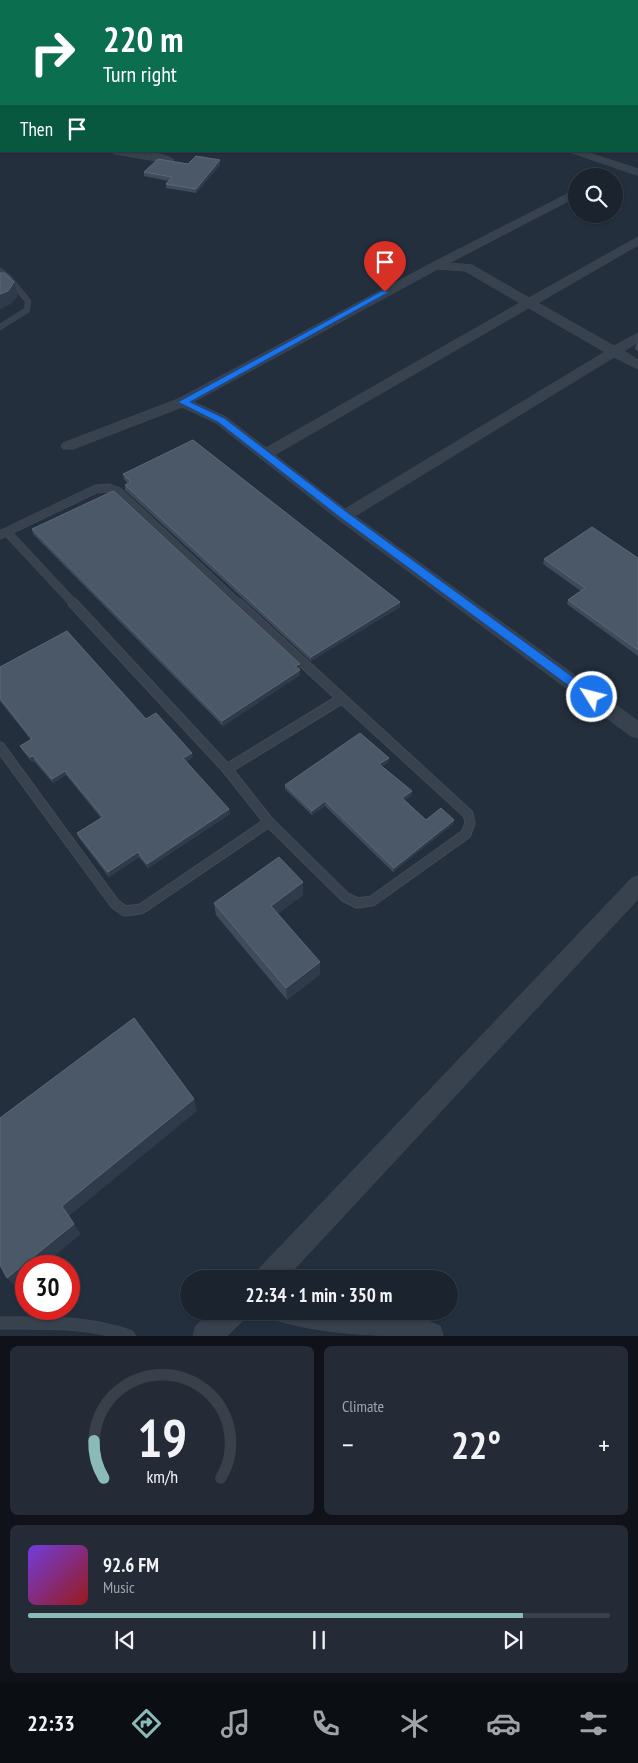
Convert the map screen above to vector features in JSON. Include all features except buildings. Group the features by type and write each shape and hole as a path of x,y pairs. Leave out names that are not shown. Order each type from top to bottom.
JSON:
{"street":[{"path":"122,152 169,160"},
{"path":"575,152 638,172"},
{"path":"68,446 183,402 436,265 568,197"},
{"path":"265,454 638,240"},
{"path":"436,265 468,268 638,365"},
{"path":"344,516 638,337"},
{"path":"183,402 221,420 344,516 638,731"},
{"path":"275,1270 638,885"},
{"path":"206,1336 224,1320"},
{"path":"330,1320 376,1329 430,1336"}],"lane":[{"path":"0,271 28,301 27,310 0,327"},
{"path":"110,488 119,492 341,699 468,814 470,823 466,834 372,902 357,903 344,897 270,822 227,769 4,534 96,489 110,488"},
{"path":"227,769 341,699"},
{"path":"0,747 115,904 126,911 140,909 270,822"},
{"path":"0,1323 42,1323 117,1330 130,1336"}],"route":[{"path":"385,292 183,402 221,420 344,516 592,697"}]}
